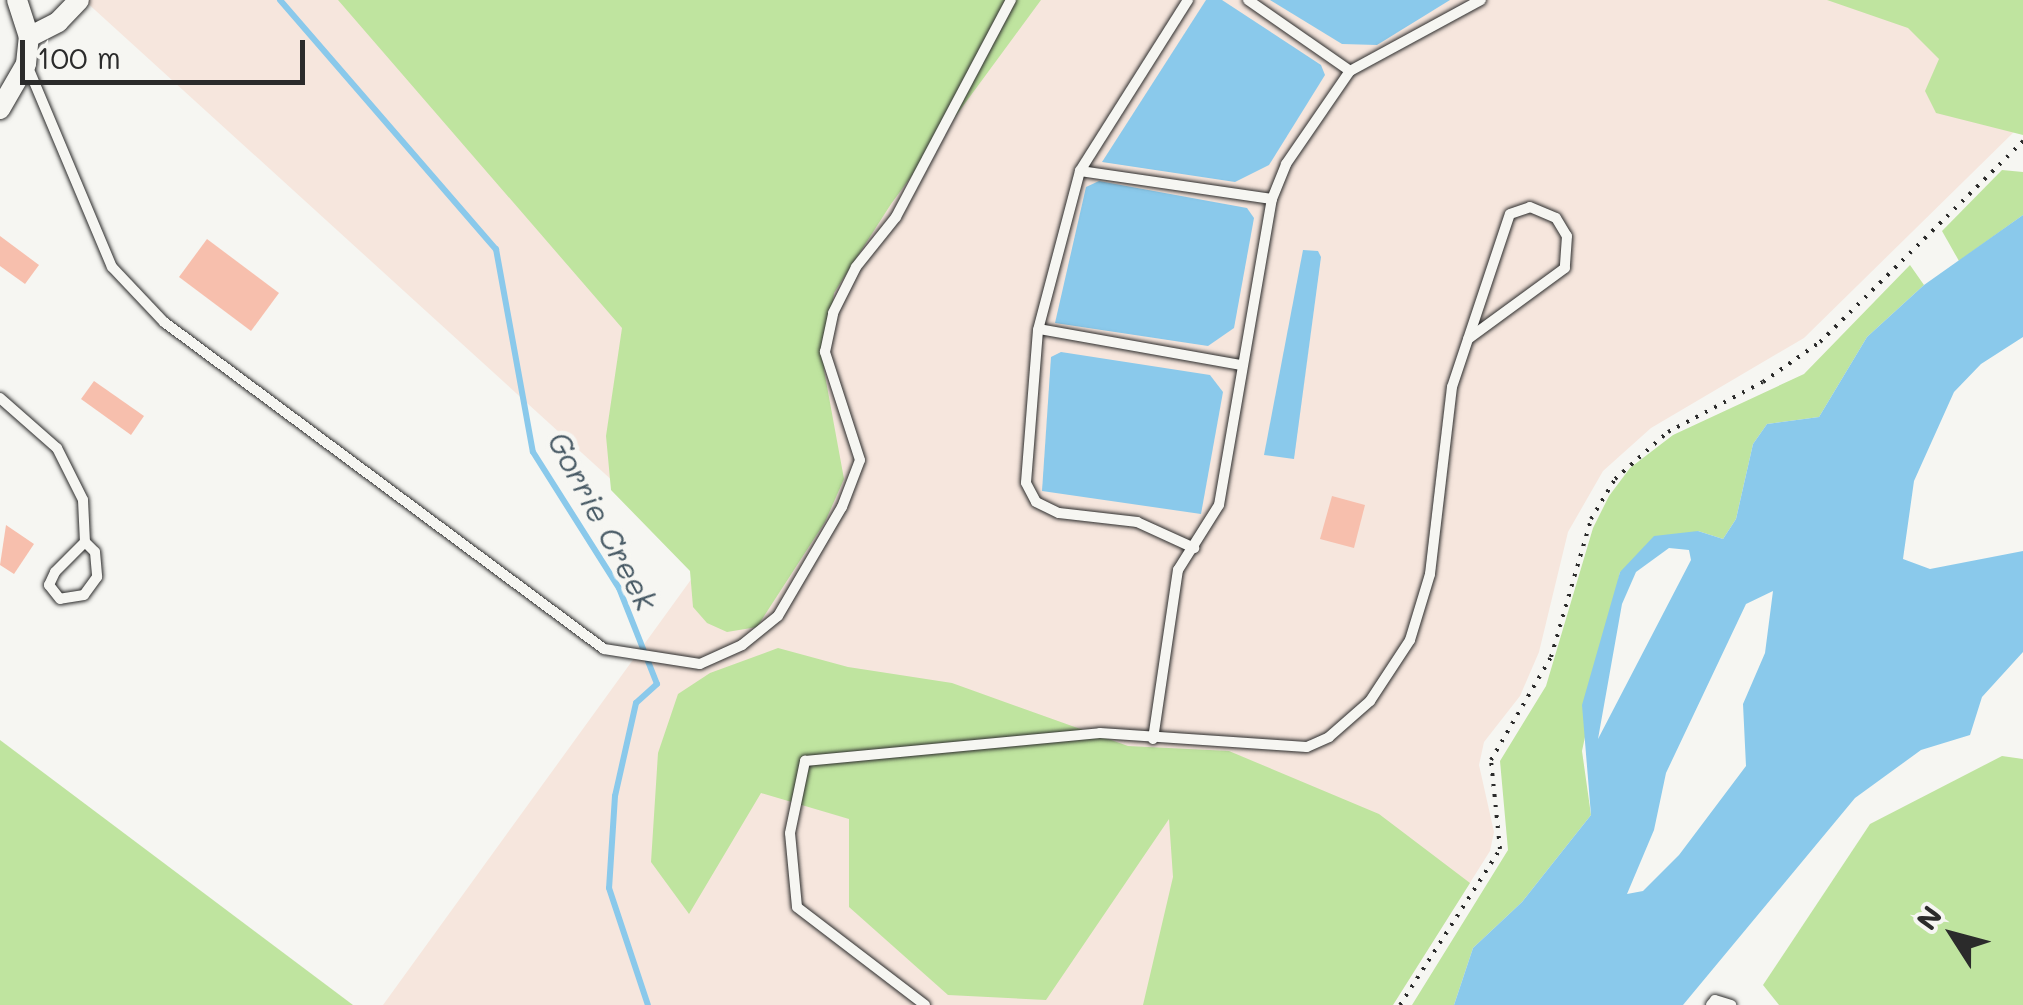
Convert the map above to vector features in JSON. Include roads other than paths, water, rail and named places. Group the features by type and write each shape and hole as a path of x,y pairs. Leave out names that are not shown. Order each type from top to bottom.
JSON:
{"street":[{"path":"0,108 26,64 30,36 17,0"},
{"path":"30,36 58,22 79,0"}],"lane":[{"path":"26,64 112,266 164,322 604,649 700,664 742,645 778,616 842,507 860,460 824,352 833,313 856,267 896,217 1011,0"},
{"path":"1188,0 1080,171 1039,328 1026,483 1036,502 1059,513 1136,522 1194,548"},
{"path":"1248,0 1350,71"},
{"path":"1153,739 1178,570 1219,505 1272,199 1286,164 1350,71 1482,0"},
{"path":"1080,171 1272,199"},
{"path":"925,1005 797,907 790,833 805,761 1100,733 1307,748 1329,737 1370,700 1410,640 1430,574 1452,387 1468,339 1510,214 1530,208 1556,218 1567,236 1565,268 1468,339"},
{"path":"1039,328 1241,366"},
{"path":"0,398 69,465 83,500 85,542 95,552 97,577 84,595 60,599 50,584 55,572 85,542"},
{"path":"1711,1005 1715,1000 1731,1005"}],"water":[{"path":"1206,0 1222,0 1321,65 1325,75 1269,165 1235,182 1102,162"},
{"path":"1270,0 1450,0 1377,45 1342,44"},
{"path":"1099,181 1247,208 1254,218 1234,328 1208,346 1055,323 1086,187"},
{"path":"2023,215 2023,337 1981,364 1954,392 1914,481 1903,559 1930,569 2023,551 2023,652 1982,697 1970,735 1921,750 1855,798 1683,1005 1454,1005 1473,948 1522,902 1591,815 1582,705 1620,572 1654,536 1698,531 1723,539 1736,519 1753,444 1767,424 1819,417 1867,337 1924,285","holes":["1669,548 1689,550 1691,560 1598,739 1622,604 1636,572","1773,591 1765,653 1743,704 1746,766 1679,855 1643,891 1627,894 1654,830 1666,773 1746,604"]},
{"path":"1303,250 1318,251 1321,257 1294,459 1264,455"},
{"path":"1061,352 1210,375 1223,392 1201,514 1042,491 1051,357"}],"waterway":[{"name":"Gorrie Creek","path":"280,0 496,249 533,452 619,588 657,684 636,703 615,796 609,888 648,1005"}]}
